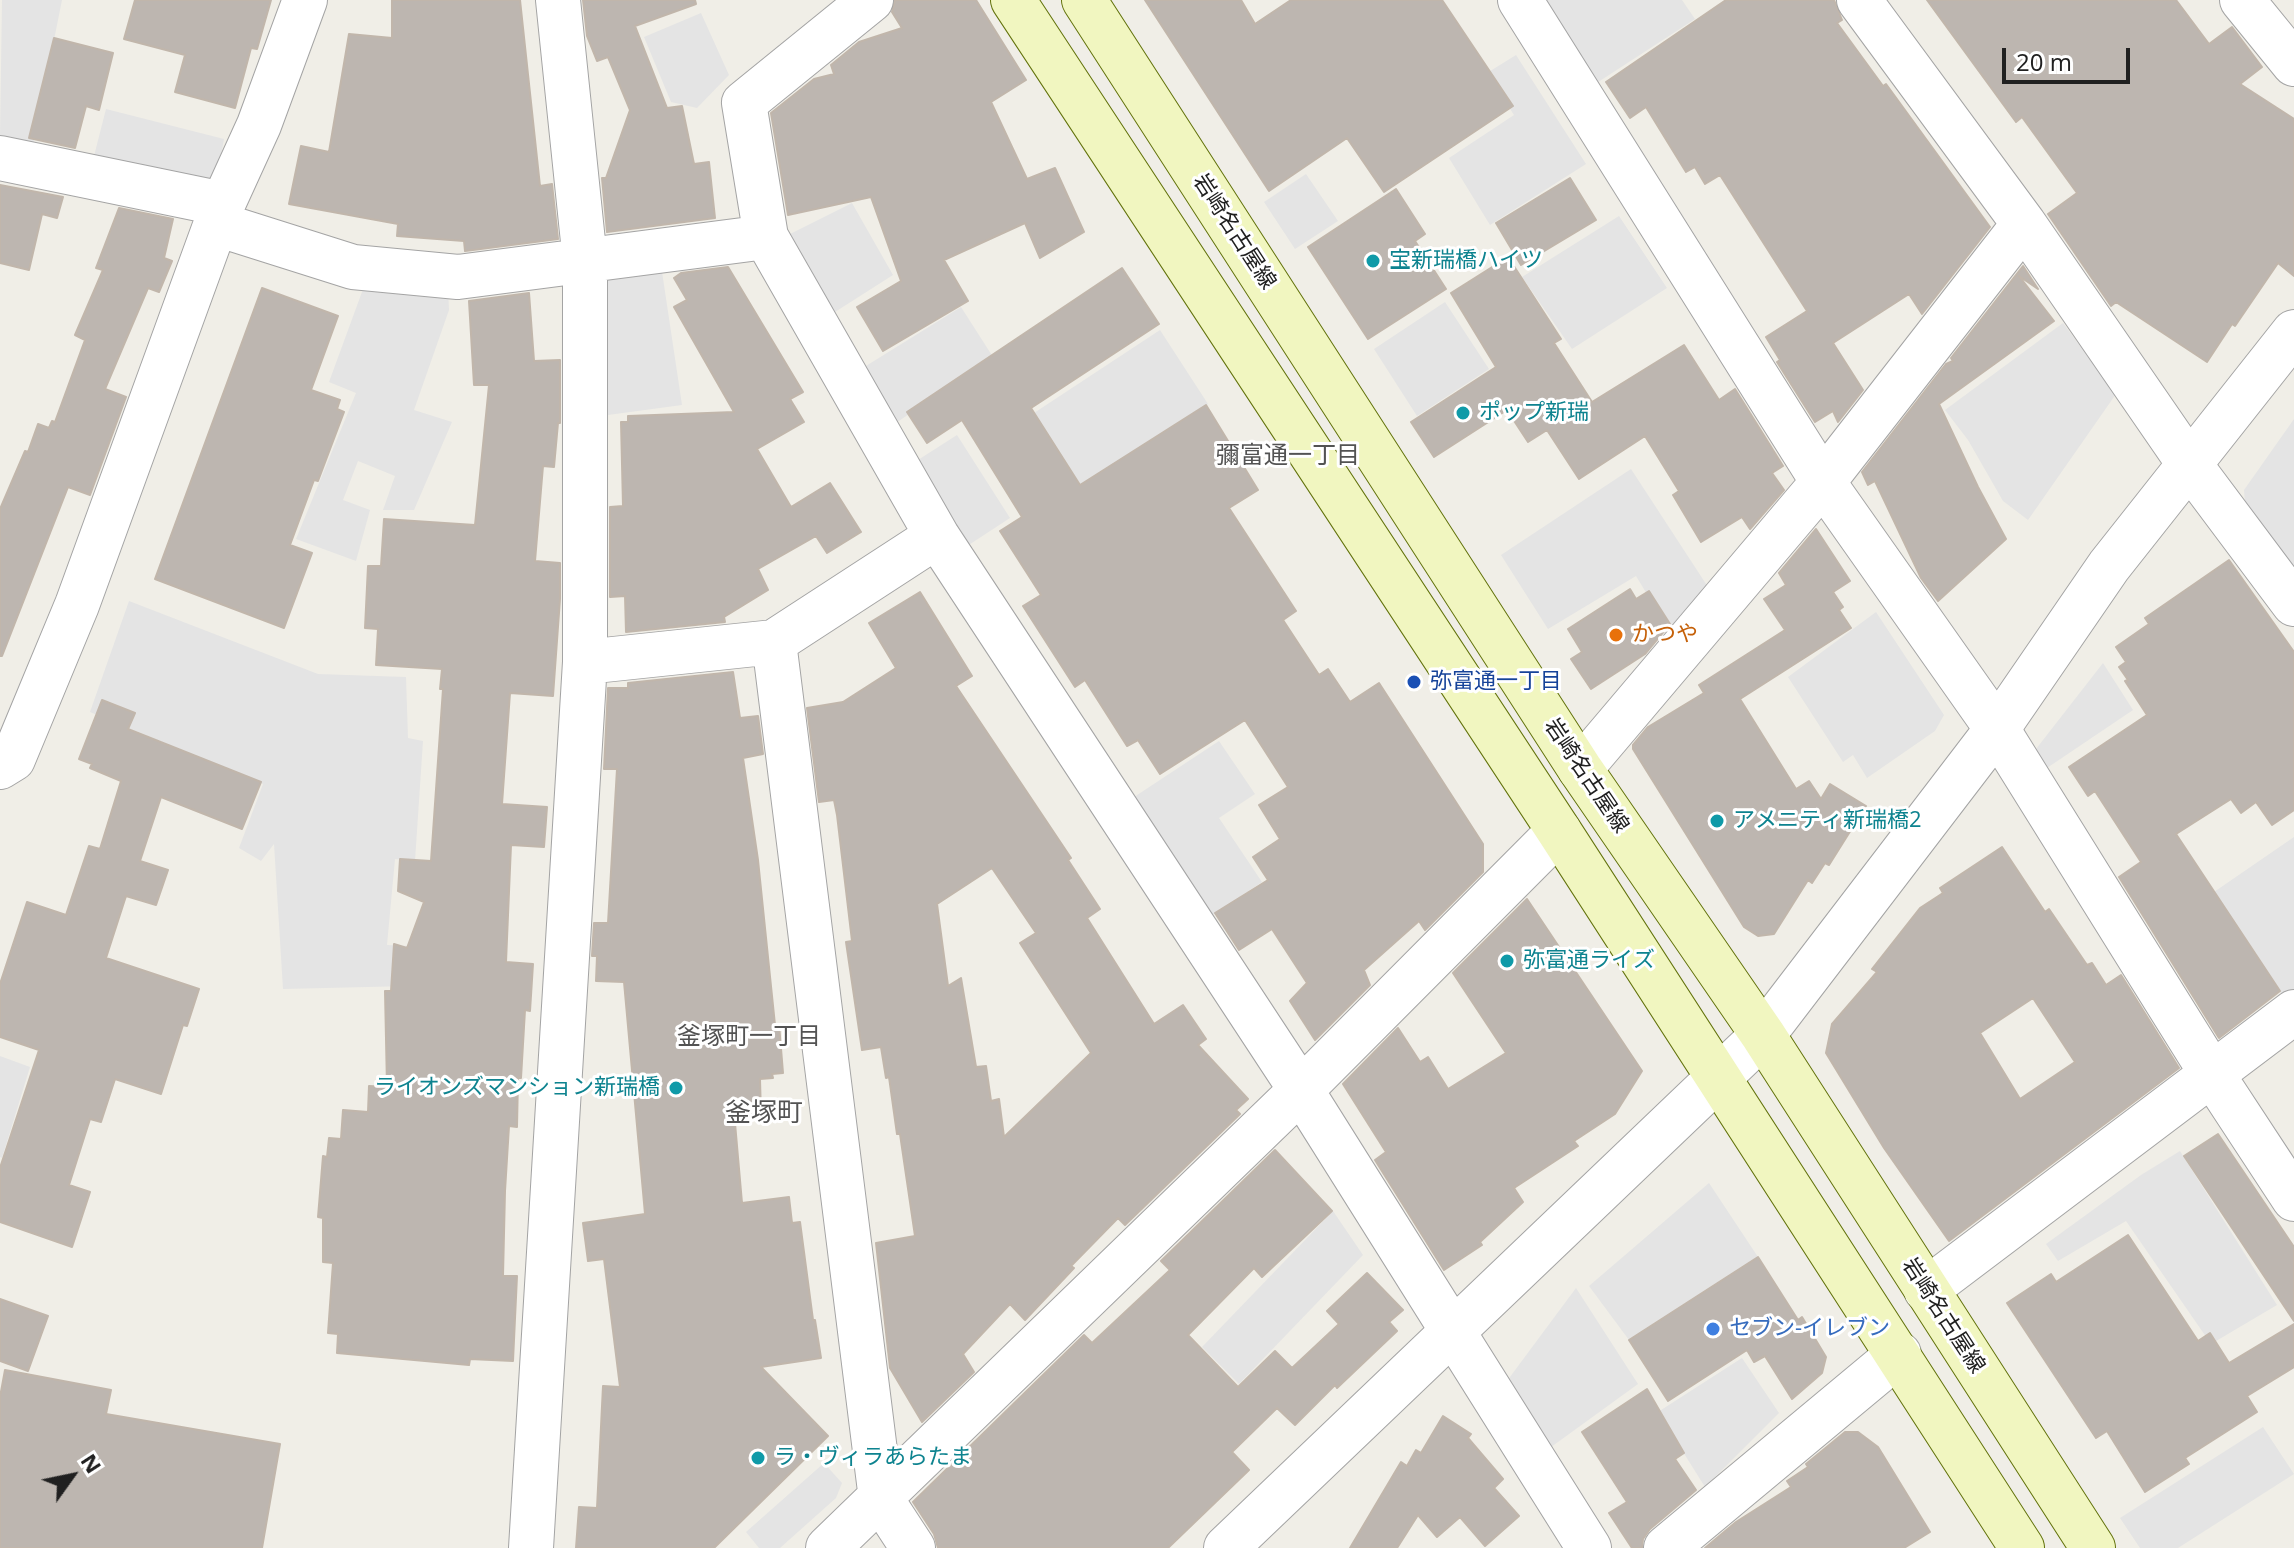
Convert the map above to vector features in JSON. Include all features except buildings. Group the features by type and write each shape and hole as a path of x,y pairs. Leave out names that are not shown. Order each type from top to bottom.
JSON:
{"main road":[{"path":"1013,0 1559,831 2022,1548"},
{"name":"岩崎名古屋線","path":"1084,0 1580,769 1763,1035 2093,1548"}],"street":[{"path":"0,767 13,759 77,605 220,214 259,125 305,0"},
{"path":"531,1548 585,662 585,261 558,0"},
{"path":"871,0 744,103 766,237 937,536 1301,1090 1589,1548"},
{"path":"1520,0 1823,482 1997,729 2212,1074 2294,1199"},
{"path":"1859,0 2024,224 2190,465 2294,604"},
{"path":"2242,0 2294,64"},
{"path":"0,158 220,214 353,267 458,277 766,237"},
{"path":"1580,769 1823,482 2024,224"},
{"path":"1226,1548 1763,1035 1997,729 2109,566 2294,332"},
{"path":"585,662 774,642 937,536"},
{"path":"774,642 881,1499 913,1548"},
{"path":"828,1548 1301,1090 1559,831"},
{"path":"1926,1290 2294,1012"},
{"path":"1666,1548 1899,1354"}],"shaded area":[{"path":"2,0 62,0 33,145 0,137"},
{"path":"1532,0 1682,0 1695,19 1589,88"},
{"path":"701,13 729,75 697,108 671,102 644,37"},
{"path":"1516,55 1586,164 1490,225 1449,158 1514,115 1487,73"},
{"path":"106,109 224,139 217,177 210,181 94,156"},
{"path":"1306,174 1338,221 1295,249 1264,202"},
{"path":"852,203 893,275 824,319 776,241"},
{"path":"1619,216 1667,288 1572,349 1522,277"},
{"path":"661,265 682,405 608,415 598,296 605,278"},
{"path":"366,281 448,288 449,310 414,410 452,422 414,510 383,510 395,476 358,461 343,500 370,510 356,561 296,539 356,393 329,382"},
{"path":"1445,302 1489,369 1417,416 1374,349"},
{"path":"961,307 993,357 887,429 853,374"},
{"path":"2063,323 2116,394 2028,520 2003,501 1968,440 1945,410"},
{"path":"1160,330 1208,404 1082,487 1034,413"},
{"path":"2294,419 2294,573 2245,503 2244,490"},
{"path":"957,435 1010,518 961,550 907,467"},
{"path":"1631,469 1708,587 1670,632 1636,576 1548,629 1501,555"},
{"path":"129,601 318,674 406,677 408,738 423,741 415,861 395,859 387,945 409,946 409,986 283,989 274,844 261,861 239,848 263,784 90,712"},
{"path":"1876,612 1944,715 1935,731 1867,778 1853,755 1843,762 1788,677"},
{"path":"2103,663 2133,710 2047,768 2036,749"},
{"path":"1219,741 1255,794 1219,818 1262,882 1201,923 1122,805"},
{"path":"2294,837 2294,997 2287,1002 2214,892"},
{"path":"0,1056 30,1067 2,1158 0,1157"},
{"path":"2180,1151 2277,1305 2211,1344 2126,1221 2058,1261 2046,1244 2141,1175"},
{"path":"1709,1183 1758,1257 1629,1340 1589,1286"},
{"path":"1333,1211 1363,1255 1239,1384 1202,1347"},
{"path":"1576,1288 1638,1384 1547,1450 1504,1385"},
{"path":"1742,1358 1779,1413 1705,1487 1658,1412"},
{"path":"2263,1427 2294,1474 2178,1548 2140,1548 2120,1518"},
{"path":"824,1463 842,1483 836,1498 780,1548 759,1548 746,1532"}],"place":[{"name":"宝新瑞橋ハイツ","path":"1373,261"},
{"name":"ポップ新瑞","path":"1463,413"},
{"name":"かつや","path":"1616,635"},
{"name":"弥富通一丁目","path":"1414,682"},
{"name":"アメニティ新瑞橋2","path":"1717,821"},
{"name":"弥富通ライズ","path":"1507,961"},
{"name":"ライオンズマンション新瑞橋","path":"676,1088"},
{"name":"セブン-イレブン","path":"1713,1329"},
{"name":"ラ・ヴィラあらたま","path":"758,1458"}],"district":[{"name":"彌富通一丁目","path":"1288,456"},
{"name":"釜塚町一丁目","path":"749,1037"},
{"name":"釜塚町","path":"764,1114"}]}
